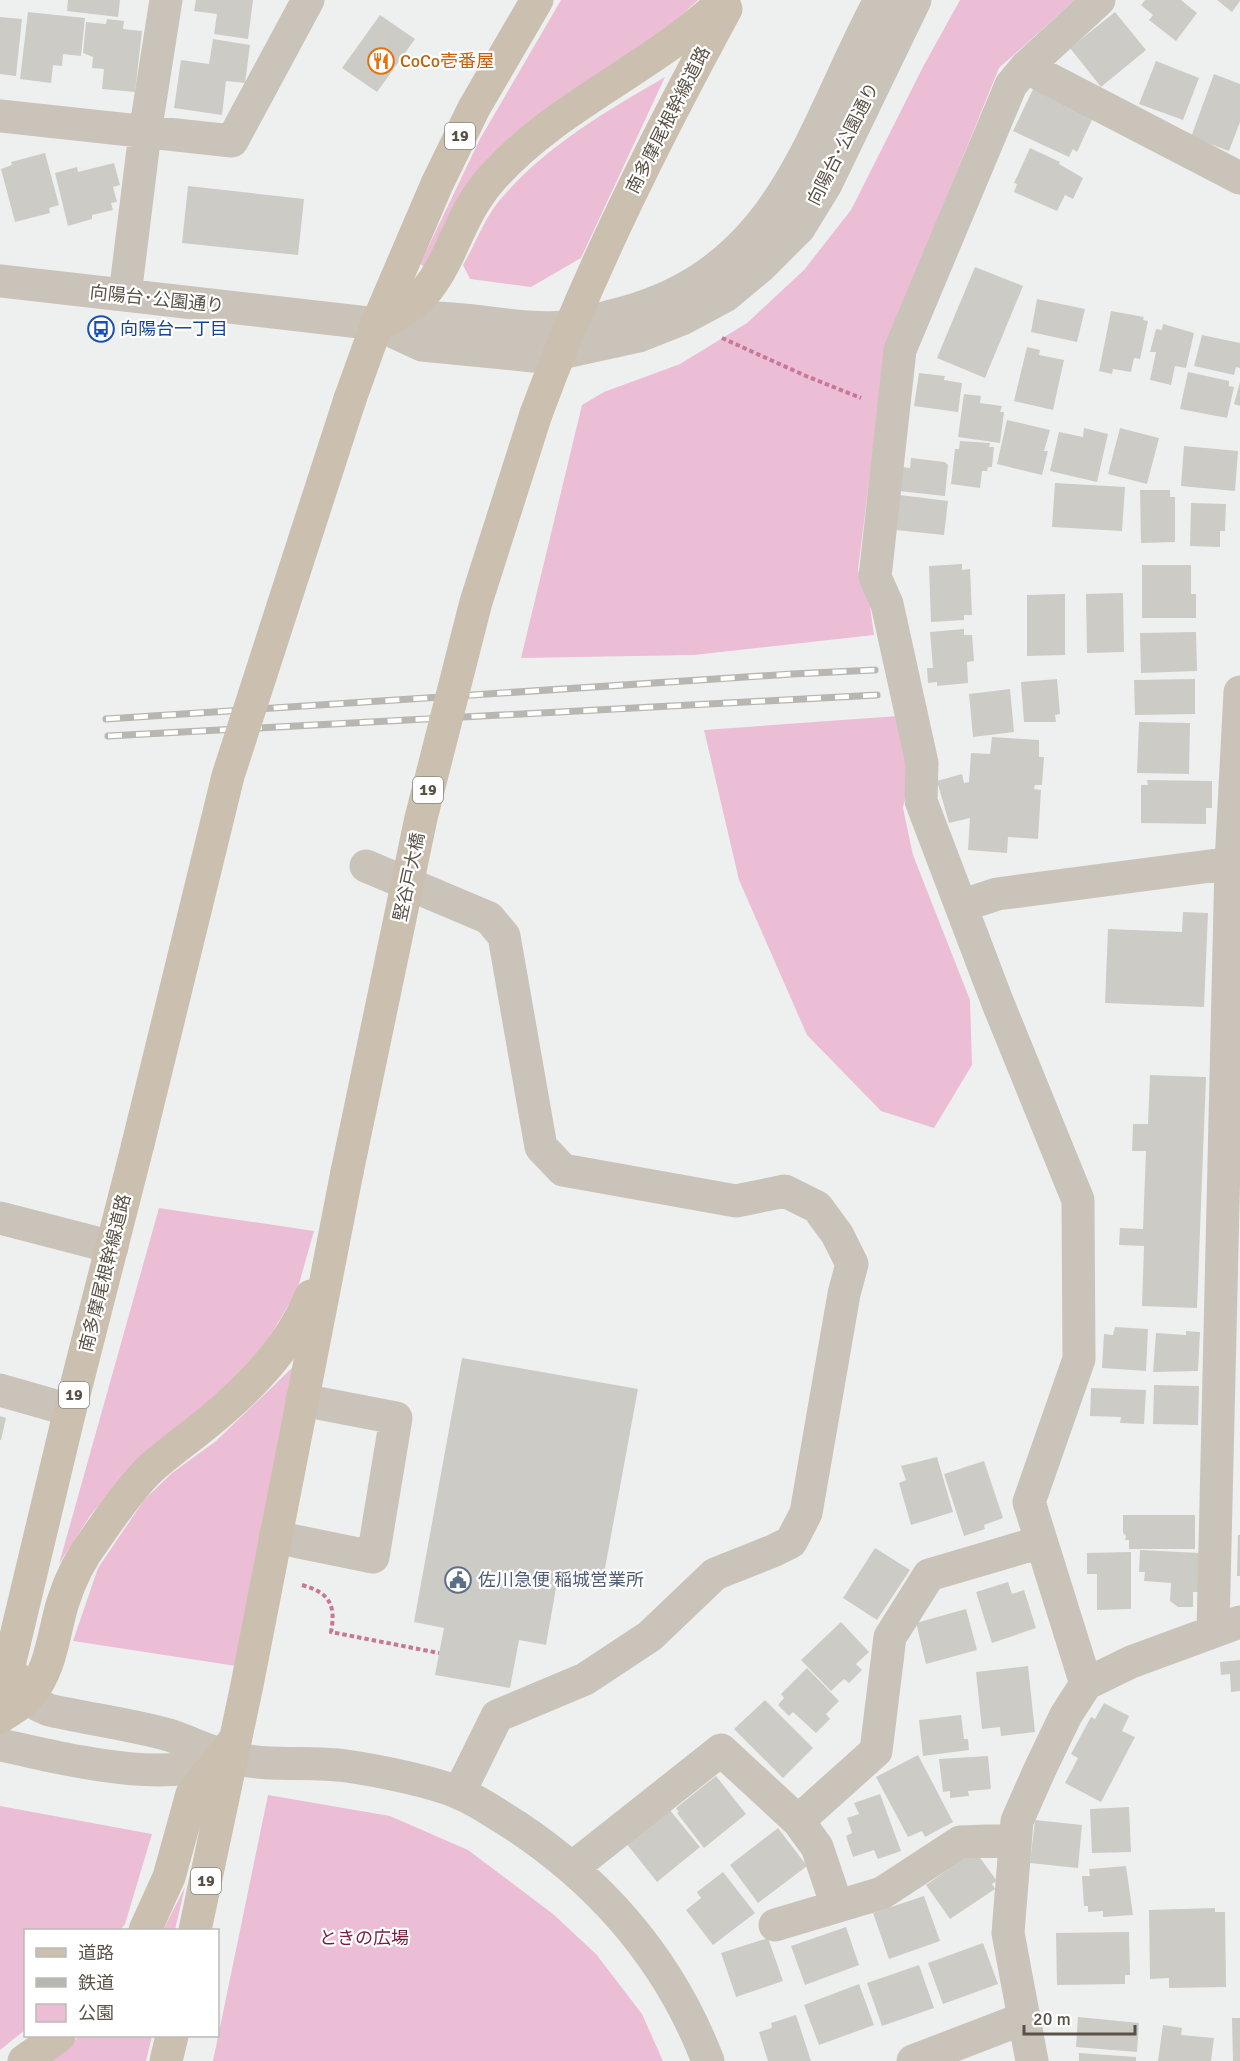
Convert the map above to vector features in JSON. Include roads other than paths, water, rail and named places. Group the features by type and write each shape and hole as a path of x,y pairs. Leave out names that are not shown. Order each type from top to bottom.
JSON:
{"main road":[{"name":"19","path":"377,324 474,108 537,0"},
{"path":"377,324 408,311 433,285 474,205 491,180 514,155 568,112 669,47 724,0"},
{"name":"南多摩尾根幹線道路","path":"563,340 607,242 678,97 731,0"},
{"name":"南多摩尾根幹線道路","path":"18,1706 70,1410 228,776 350,399 377,324"},
{"name":"竪谷戸大橋","path":"330,1253 421,818 476,602 563,340"},
{"name":"19","path":"195,1929 217,1831 204,1757 250,1670 330,1253"},
{"path":"18,1706 52,1653 63,1603 93,1541 147,1473 238,1397 279,1353 303,1315 330,1253"},
{"path":"145,1929 169,1877 204,1757"},
{"path":"24,2061 57,2037"},
{"path":"166,2061 172,2037"}],"street":[{"path":"125,295 145,133 166,0"},
{"path":"0,116 232,141 308,0"},
{"name":"向陽台･公園通り","path":"651,318 671,297 709,275 746,243 771,214 790,185 880,0"},
{"name":"向陽台･公園通り","path":"0,281 377,324 422,345 533,356 563,340 651,318 725,296 761,266 799,228 826,184 915,0"},
{"path":"1086,1684 1029,1502 1079,1359 1078,1200 997,1001 921,801 922,763 887,604 875,577 900,350 1011,85 1026,67 1099,0"},
{"path":"1026,67 1240,178"},
{"path":"1032,2061 1008,1933 1017,1821 1041,1767 1066,1715 1086,1684 1131,1662 1226,1627 1240,692"},
{"path":"961,906 998,894 1236,863"},
{"path":"366,866 489,918 504,936 541,1147 563,1170 736,1201 785,1191 817,1207 837,1234 852,1264 844,1294 806,1513 790,1542 715,1574 650,1636 585,1679 497,1716 459,1792"},
{"path":"0,1218 112,1247"},
{"path":"0,1390 70,1410"},
{"path":"276,1537 373,1557 396,1418 302,1400"},
{"path":"798,1821 876,1751 890,1637 929,1575 1041,1542"},
{"path":"18,1706 115,1703 204,1757 424,1774 459,1792 538,1841 572,1868 617,1910 644,1943 676,1994 697,2033 708,2061"},
{"path":"18,1706 119,1767 204,1757 346,1766 459,1792"},
{"path":"572,1868 721,1750 798,1821 817,1847 837,1906"},
{"path":"775,1925 882,1893 960,1842 1015,1840"},
{"path":"913,2061 1025,2018"}],"railway":[{"path":"106,719 875,670"},
{"path":"108,736 877,695"}],"place":[{"name":"CoCo壱番屋","path":"381,61"},
{"name":"向陽台一丁目","path":"101,329"},
{"name":"佐川急便 稲城営業所","path":"458,1580"}],"park label":[{"name":"ときの広場","path":"364,1938"}]}
